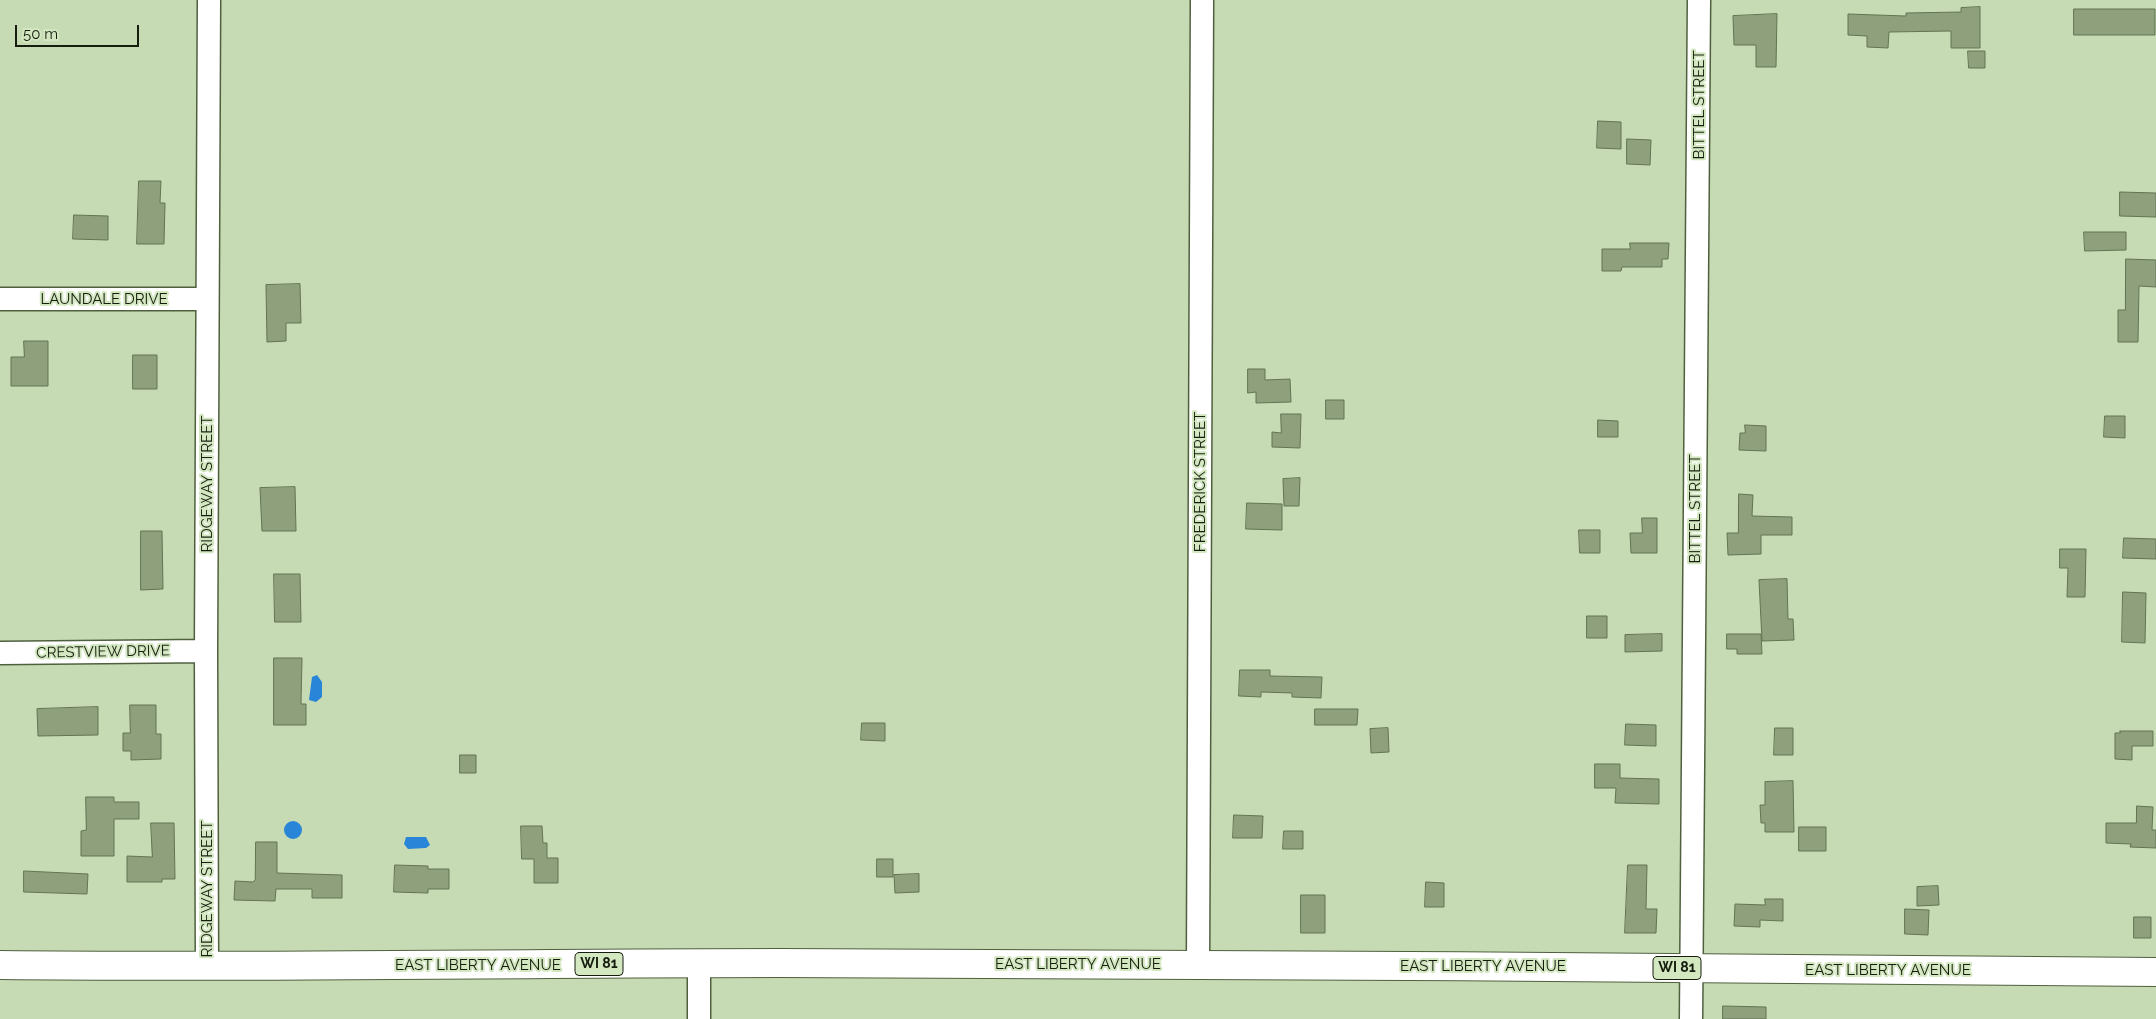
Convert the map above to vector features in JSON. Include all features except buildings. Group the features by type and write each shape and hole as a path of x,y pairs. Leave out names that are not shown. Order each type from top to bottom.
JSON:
{"main road":[{"name":"EAST LIBERTY AVENUE","path":"0,965 207,967 699,963 1198,964 2156,972"}],"street":[{"name":"RIDGEWAY STREET","path":"207,967 206,651 209,0"},
{"name":"FREDERICK STREET","path":"1198,964 1202,0"},
{"name":"BITTEL STREET","path":"1691,1019 1700,0"},
{"name":"LAUNDALE DRIVE","path":"0,299 207,299"},
{"name":"CRESTVIEW DRIVE","path":"0,653 206,651"},
{"path":"699,963 699,1019"}],"water":[{"path":"317,675 322,682 322,697 316,702 309,700 312,677"},
{"path":"293,821 301,826 302,830 297,838 293,839 285,834 284,830 289,822"},
{"path":"406,837 426,837 430,845 426,848 408,849 404,844"}]}
